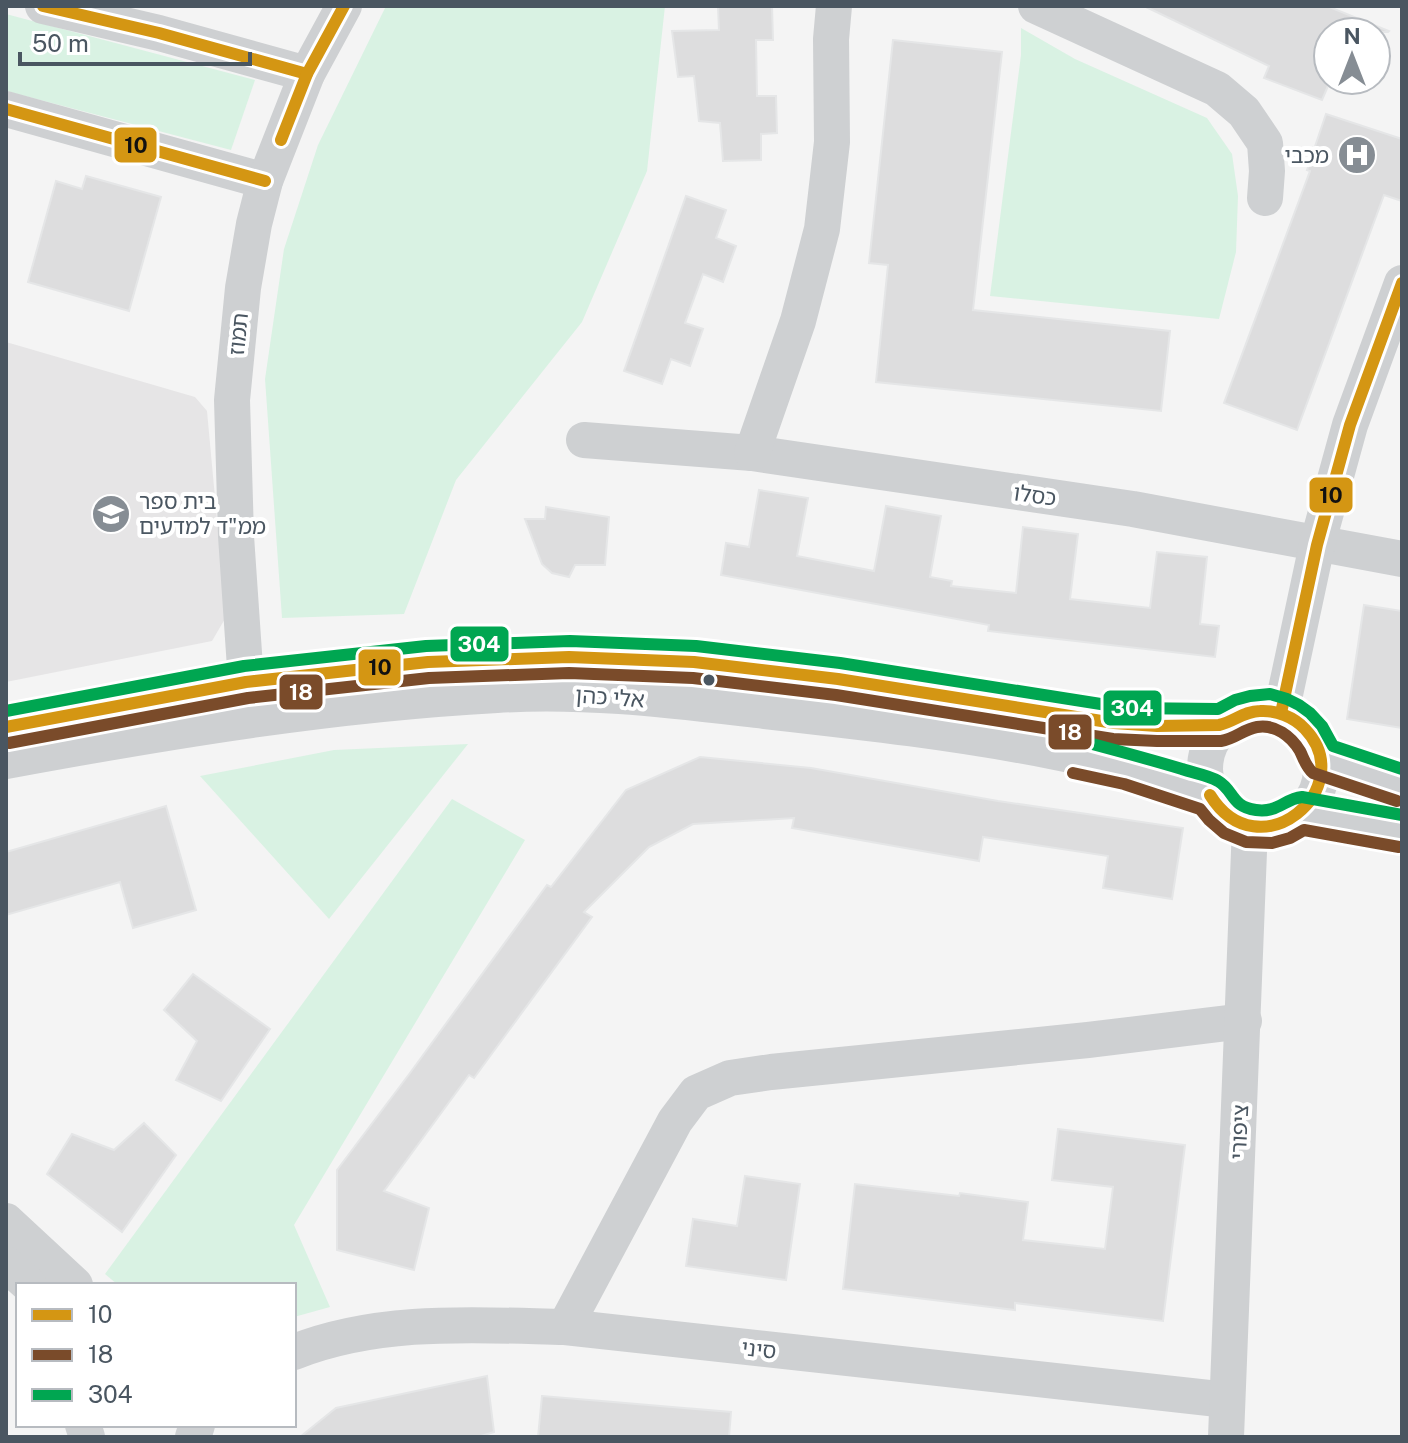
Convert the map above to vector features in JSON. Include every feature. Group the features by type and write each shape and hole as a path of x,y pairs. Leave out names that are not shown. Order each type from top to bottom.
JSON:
{"street":[{"path":"43,6 159,33 307,74"},
{"name":"תמוז","path":"246,682 236,536 232,400 243,288 265,181 307,74 344,6"},
{"path":"752,453 798,321 822,229 832,142 831,39 834,6"},
{"path":"1036,6 1217,89 1244,112 1265,143 1265,198"},
{"path":"6,109 265,181"},
{"path":"1281,713 1317,545 1350,425 1402,283"},
{"name":"כסלו","path":"584,440 752,453 1133,509 1402,559"},
{"name":"אלי כהן","path":"6,727 246,682 428,662 569,657 694,662 838,679 1114,723 1157,727 1225,724"},
{"name":"אלי כהן","path":"6,761 157,733 379,704 499,694 582,694 896,726 1056,752 1128,769 1210,795"},
{"path":"1261,711 1281,713 1295,720 1316,744 1321,759 1321,780 1314,798 1301,813 1285,823 1268,827 1250,826 1233,820 1210,795 1204,776 1205,757 1212,739 1225,724 1242,714 1261,711"},
{"path":"1321,759 1402,786"},
{"path":"1301,813 1402,831"},
{"name":"ציפורי","path":"1226,1437 1250,826"},
{"path":"565,1327 675,1121 696,1093 707,1088 730,1078 771,1072 1244,1021"},
{"path":"6,1221 73,1283"},
{"path":"6,1264 27,1283"},
{"name":"סיני","path":"296,1351 317,1343 389,1328 462,1324 565,1327 1227,1400"}],"shaded area":[{"name":"בית ספר ממ\"ד למדעים","path":"6,342 195,397 207,411 226,617 212,641 6,682"}],"green space":[{"path":"386,6 665,6 647,171 582,322 456,480 404,614 282,618 265,379 284,249 318,145"},
{"path":"6,14 255,80 231,150 6,91"},
{"path":"1021,28 1075,59 1207,118 1232,154 1238,196 1236,252 1219,319 990,296 1021,55"},
{"path":"468,744 329,919 200,776 334,750"},
{"path":"452,799 525,840 294,1225 330,1307 296,1316 296,1283 116,1283 105,1274"}],"building":[{"path":"718,6 772,6 773,40 756,40 757,96 776,96 777,133 761,134 761,160 723,161 720,123 699,121 694,76 678,77 672,31 719,30"},
{"path":"1144,6 1327,6 1352,16 1312,16 1312,96 1324,96 1322,100 1264,78 1269,66"},
{"path":"893,40 1002,52 973,310 1170,331 1161,411 876,382 888,265 869,263"},
{"path":"1326,114 1402,139 1402,201 1384,195 1297,430 1224,403 1310,171 1307,170"},
{"path":"86,176 161,197 129,311 28,282 56,181 82,189"},
{"path":"686,196 726,210 716,238 736,246 723,282 703,274 685,323 703,329 690,366 671,359 662,384 624,371"},
{"path":"759,490 808,498 797,556 874,571 886,506 941,516 930,577 952,581 951,586 1016,593 1023,527 1078,534 1070,599 1150,608 1157,552 1207,557 1200,624 1219,626 1215,657 988,631 989,625 721,575 726,543 749,547"},
{"path":"546,507 609,517 605,565 575,565 569,577 552,573 542,564 525,519 545,519"},
{"path":"1364,605 1402,611 1402,728 1347,719"},
{"path":"700,757 811,768 998,801 1183,828 1172,899 1103,888 1108,856 983,837 979,861 792,828 794,818 693,824 649,847 584,912 592,917 474,1078 469,1075 384,1191 429,1208 414,1270 337,1250 337,1170 547,885 551,887 626,790"},
{"path":"166,806 196,910 133,928 120,882 6,915 6,852"},
{"path":"193,974 270,1029 221,1101 176,1080 197,1041 164,1010"},
{"path":"144,1123 176,1155 122,1232 47,1174 72,1134 114,1150"},
{"path":"1058,1129 1185,1145 1163,1321 1015,1303 1015,1310 843,1289 855,1184 1028,1202 1023,1240 1105,1249 1113,1187 1052,1180"},
{"path":"745,1176 800,1184 786,1280 686,1266 693,1219 737,1226"},
{"path":"487,1376 494,1432 478,1437 300,1437 336,1408"},
{"path":"542,1396 731,1412 729,1437 538,1437"}],"transit line":[{"name":"10","path":"43,6 159,33 307,74"},
{"name":"10","path":"281,140 307,74 344,6"},
{"name":"10","path":"6,109 265,181"},
{"name":"10","path":"1281,713 1317,545 1350,425 1402,283"},
{"name":"304","path":"6,711 244,666 426,646 570,641 696,646 840,663 1126,708 1218,709 1235,700 1270,694 1287,699 1310,713 1322,726 1333,746 1402,769"},
{"name":"10","path":"6,727 246,682 428,662 569,657 694,662 838,679 1114,723 1219,725 1249,713 1272,712 1301,725 1319,752 1321,775 1312,797 1297,814 1276,824 1253,826 1230,817 1210,795"},
{"name":"18","path":"9,743 248,698 429,678 569,673 693,678 836,695 1113,739 1221,741 1252,728 1270,727 1292,740 1313,773 1397,801"},
{"name":"304","path":"1081,741 1210,777 1223,785 1237,802 1256,810 1270,810 1302,797 1402,815"},
{"name":"18","path":"1073,773 1124,784 1200,809 1224,833 1246,842 1272,843 1304,830 1399,847"}],"place":[{"name":"מכבי","path":"1357,155"},
{"name":"בית ספר ממ\"ד למדעים","path":"111,514"}]}
